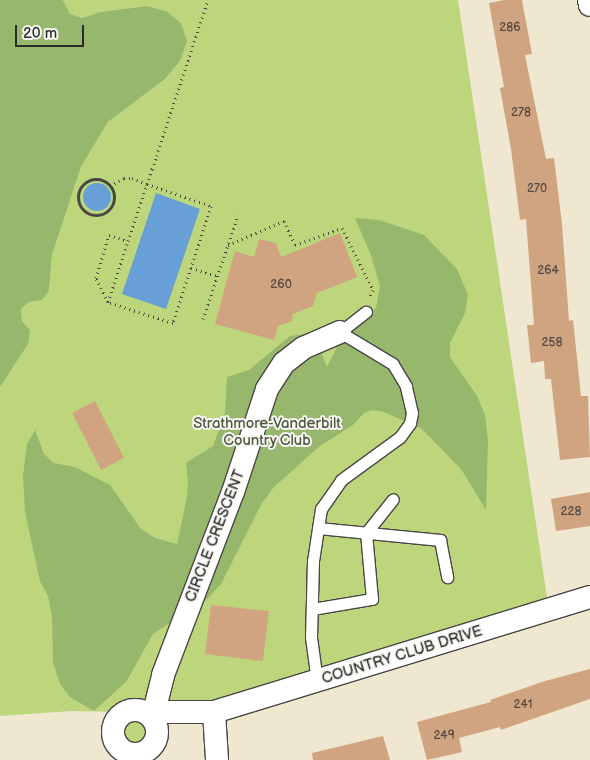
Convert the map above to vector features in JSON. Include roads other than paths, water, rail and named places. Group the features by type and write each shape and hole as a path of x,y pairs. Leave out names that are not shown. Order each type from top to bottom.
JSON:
{"street":[{"path":"589,0 590,5"},
{"name":"CIRCLE CRESCENT","path":"214,712 149,712 233,492 267,389 284,362 303,348 340,332"},
{"name":"COUNTRY CLUB DRIVE","path":"214,712 590,597"},
{"path":"214,712 217,760"}],"lane":[{"path":"317,680 312,636 312,561 321,509 341,480 400,437 410,423 412,413 406,386 392,364 340,332 366,312"},
{"path":"312,609 372,599 366,533 394,499"},
{"path":"318,528 440,540 447,577"}],"water":[{"path":"97,183 107,187 111,197 107,207 97,211 87,207 83,197 87,187"},
{"path":"156,193 200,209 166,309 122,294"}],"park label":[{"name":"Strathmore-Vanderbilt Country Club","path":"267,432"}]}
